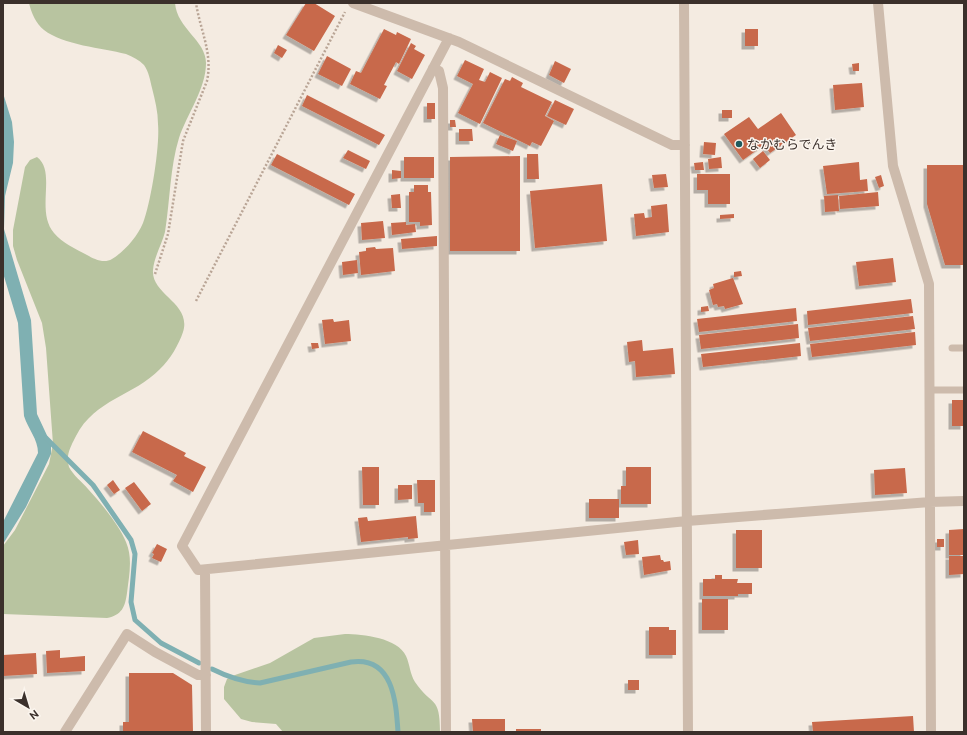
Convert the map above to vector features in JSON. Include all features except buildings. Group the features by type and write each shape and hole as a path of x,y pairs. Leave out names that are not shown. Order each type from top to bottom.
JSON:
{"street":[{"path":"684,3 688,732"},
{"path":"878,3 894,166 929,284 931,732"},
{"path":"350,6 449,38 672,145 685,145"},
{"path":"449,38 182,546 198,570 687,521 930,502 964,501"},
{"path":"433,68 439,71 442,88 446,732"},
{"path":"205,570 206,732"},
{"path":"65,732 127,634 155,652 198,675 206,675"}],"lane":[{"path":"952,348 964,348"},
{"path":"929,390 964,390"}],"path":[{"path":"154,274 168,234 182,141 207,81 209,71 209,52 196,3"},
{"path":"196,301 350,6"}],"green space":[{"path":"29,3 175,3 181,20 197,41 205,55 205,73 200,92 182,129 176,149 165,232 153,270 154,279 158,286 177,306 182,314 184,322 183,332 174,352 160,369 139,386 115,399 93,414 76,436 68,456 71,470 109,514 123,535 128,548 130,567 124,606 116,615 107,618 3,614 3,546 15,530 49,464 53,444 46,348 42,323 17,260 13,246 13,230 25,167 30,160 37,157 43,164 45,172 46,214 54,233 69,246 90,257 106,261 117,256 134,238 143,223 146,214 152,188 158,146 157,115 149,76 142,63 126,54 72,43 52,35 44,30 36,21"},
{"path":"345,634 379,638 396,645 402,650 406,656 415,682 437,707 440,720 440,732 283,732 276,724 252,722 241,719 224,699 224,687 227,679 270,663 314,638"}],"water":[{"path":"3,93 12,122 14,142 13,163 5,196 4,229 31,320 37,414 51,444 51,454 26,507 3,544 3,522 38,453 38,448 24,416 18,323 3,273"}],"waterway":[{"path":"46,438 93,485 131,540 135,554 131,602 135,620 161,643 199,663"},
{"path":"212,669 235,679 260,683 351,662 365,662 376,666 384,673 390,683 396,707 398,732"}],"place":[{"name":"なかむらでんき","path":"739,144"}]}
